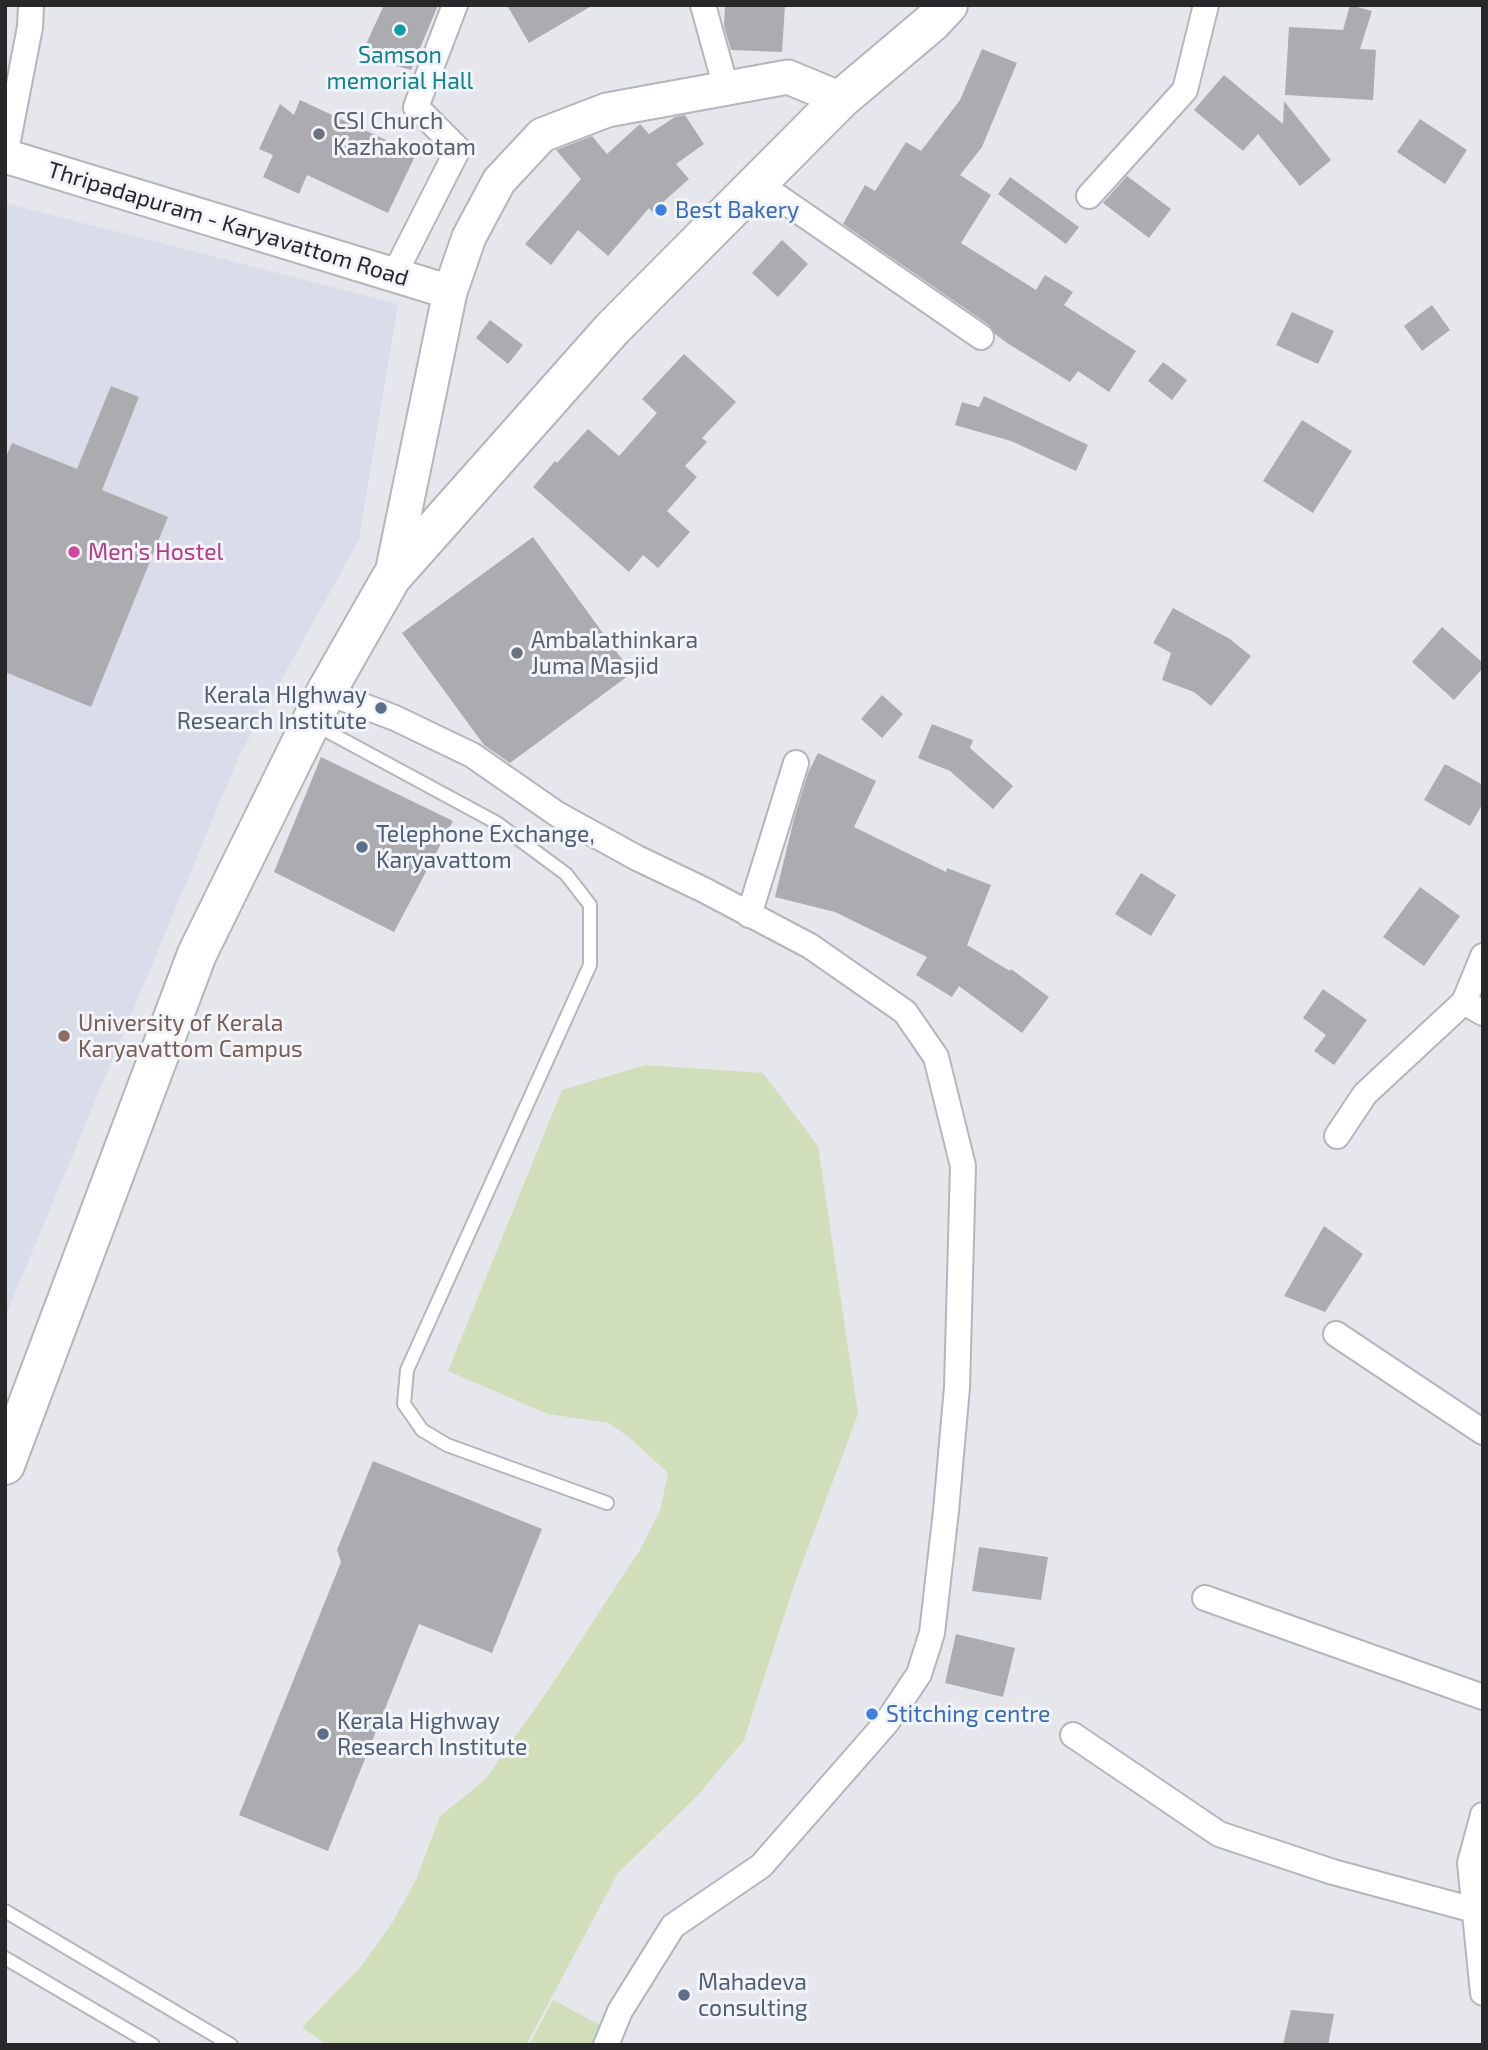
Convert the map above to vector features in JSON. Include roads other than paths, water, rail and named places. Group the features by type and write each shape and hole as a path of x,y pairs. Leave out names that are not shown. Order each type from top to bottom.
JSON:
{"main road":[{"path":"5,1465 197,954 318,707 391,578 612,329 841,99 933,11"},
{"path":"391,578 450,292 469,237 499,181 542,135 607,110 788,77 841,99"},
{"name":"Thripadapuram - Karyavattom Road","path":"5,156 450,292"}],"street":[{"path":"5,156 30,26 31,5"},
{"path":"394,275 458,149 416,107 455,5"},
{"path":"703,5 726,89"},
{"path":"1089,196 1185,90 1206,5"},
{"path":"758,183 981,337"},
{"path":"318,707 395,718 472,755 557,814 810,947 905,1012 936,1057 963,1166 957,1387 939,1589 932,1633 919,1674 887,1722 761,1866 673,1926 621,2011 606,2045"},
{"path":"749,915 796,763"},
{"path":"1337,1136 1365,1094 1473,1008 1483,956"},
{"path":"1336,1334 1483,1432"},
{"path":"1205,1598 1483,1697"},
{"path":"1073,1735 1219,1835 1333,1872 1474,1910"},
{"path":"1483,1815 1470,1863 1483,1993"}],"lane":[{"path":"318,707 497,823 566,874 590,905 590,965 407,1370 404,1404 422,1430 447,1445 607,1503"},
{"path":"5,1911 231,2045"},
{"path":"5,1958 153,2045"}],"place":[{"name":"Samson memorial Hall","path":"400,30"},
{"name":"CSI Church Kazhakootam","path":"319,134"},
{"name":"Best Bakery","path":"661,210"},
{"name":"Men's Hostel","path":"74,552"},
{"name":"Ambalathinkara Juma Masjid","path":"517,653"},
{"name":"Kerala HIghway Research Institute","path":"381,708"},
{"name":"Telephone Exchange, Karyavattom","path":"362,847"},
{"name":"University of Kerala Karyavattom Campus","path":"64,1036"},
{"name":"Stitching centre","path":"872,1714"},
{"name":"Kerala Highway Research Institute","path":"323,1734"},
{"name":"Mahadeva consulting","path":"684,1995"}]}
